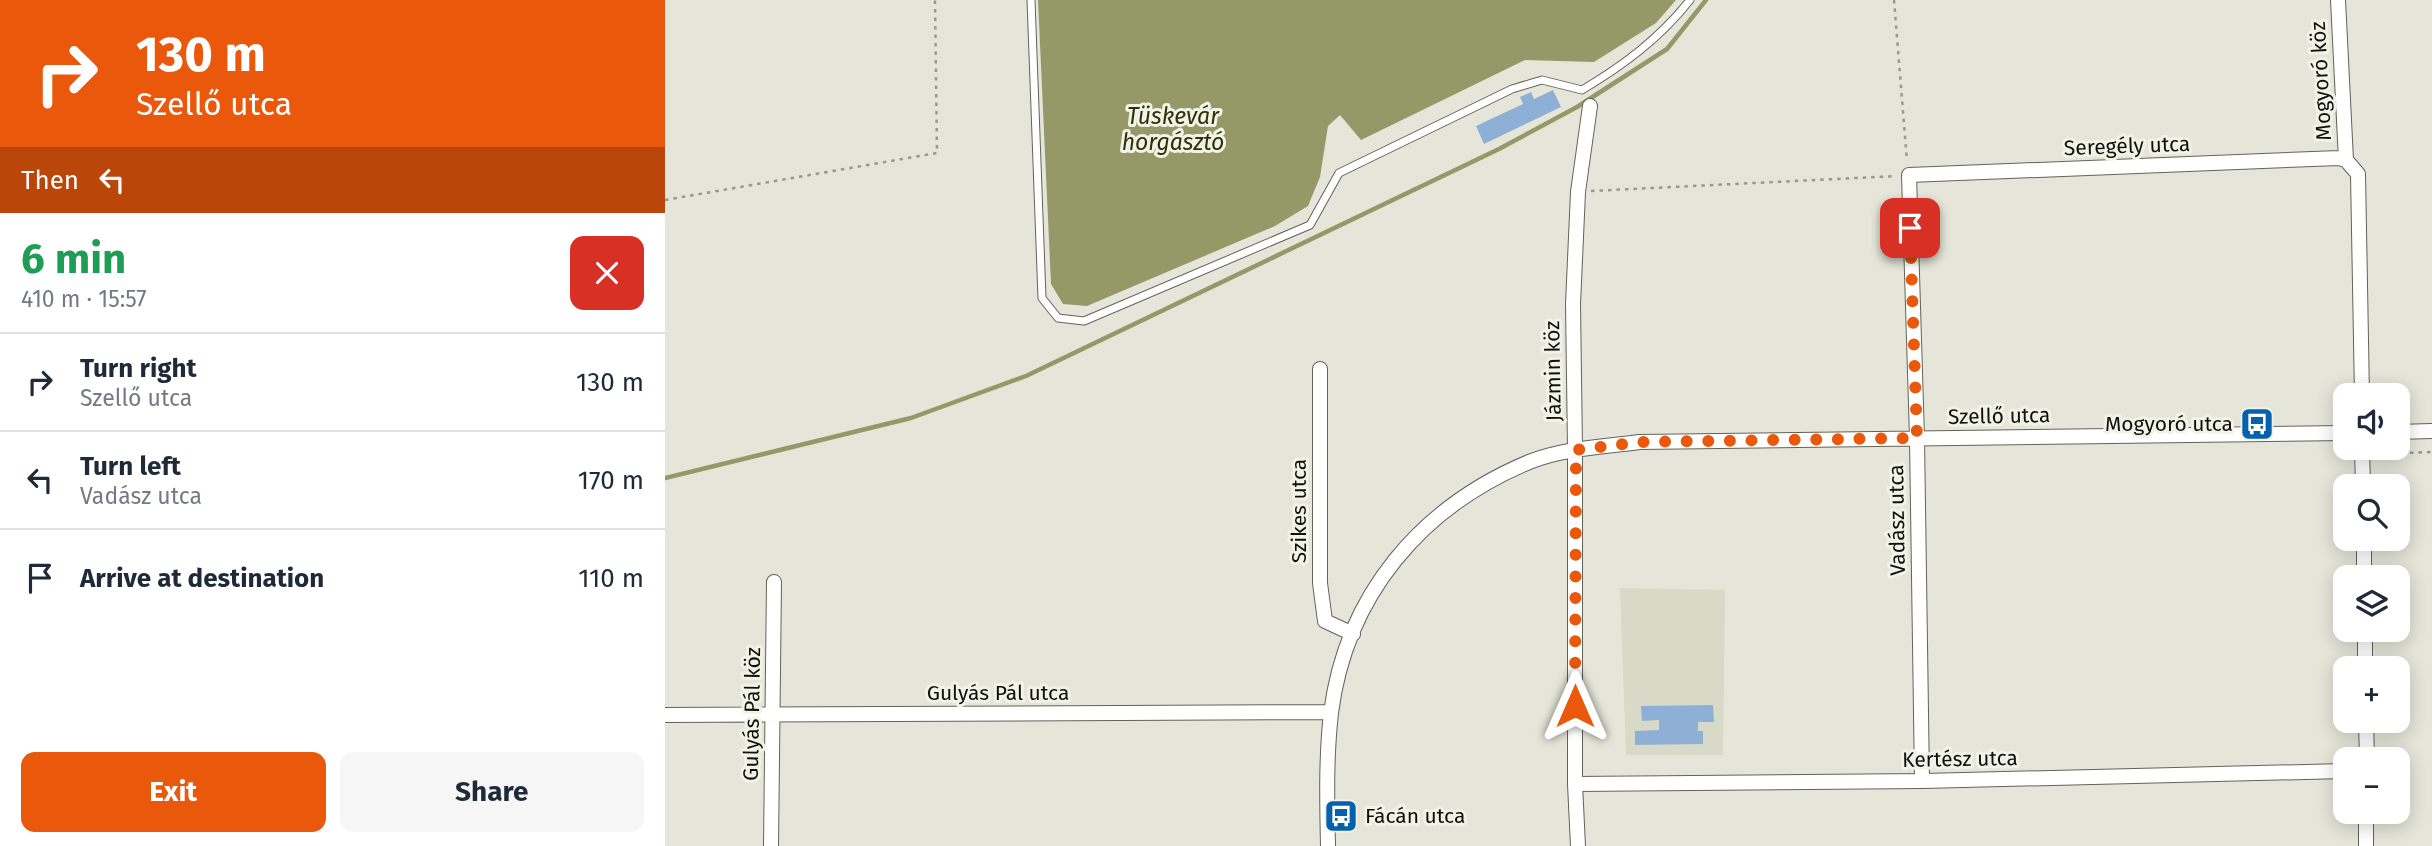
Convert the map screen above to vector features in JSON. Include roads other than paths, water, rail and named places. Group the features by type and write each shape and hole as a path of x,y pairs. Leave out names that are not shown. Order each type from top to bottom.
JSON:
{"street":[{"name":"Mogyoró köz","path":"2338,0 2346,160"},
{"name":"Jázmin köz","path":"1578,846 1575,784 1576,450 1573,304 1578,192 1590,106"},
{"name":"Seregély utca","path":"1909,175 2339,158 2346,160"},
{"path":"2346,160 2358,174 2362,383"},
{"name":"Vadász utca","path":"1909,175 1917,438 1922,781"},
{"name":"Szikes utca","path":"1320,369 1320,583 1323,609 1325,621 1353,634"},
{"path":"2410,432 2432,431"},
{"name":"Szellő utca","path":"1331,712 1341,663 1362,611 1391,563 1413,538 1445,510 1487,483 1531,461 1576,450 1639,442 2333,433"},
{"name":"Gulyás Pál köz","path":"771,846 774,582"},
{"path":"1328,846 1327,773 1331,712"},
{"name":"Gulyás Pál utca","path":"665,715 1331,712"},
{"name":"Kertész utca","path":"1575,784 1922,781 2333,771"},
{"path":"2366,824 2366,846"}],"lane":[{"path":"1031,0 1042,298 1058,318 1084,321 1310,225 1339,173 1512,89 1542,80 1582,90 1622,66 1656,37 1690,0"},
{"path":"1582,90 1590,106"}],"water":[{"name":"Tüskevár horgásztó","path":"1038,0 1676,0 1656,23 1594,62 1525,60 1361,140 1340,115 1328,126 1320,177 1308,206 1275,226 1087,306 1063,304 1051,284"}],"waterway":[{"path":"665,478 911,418 1026,376 1499,149 1577,107 1667,49 1706,0"}],"place":[{"name":"Mogyoró utca","path":"2257,424"},
{"name":"Fácán utca","path":"1341,816"}]}
